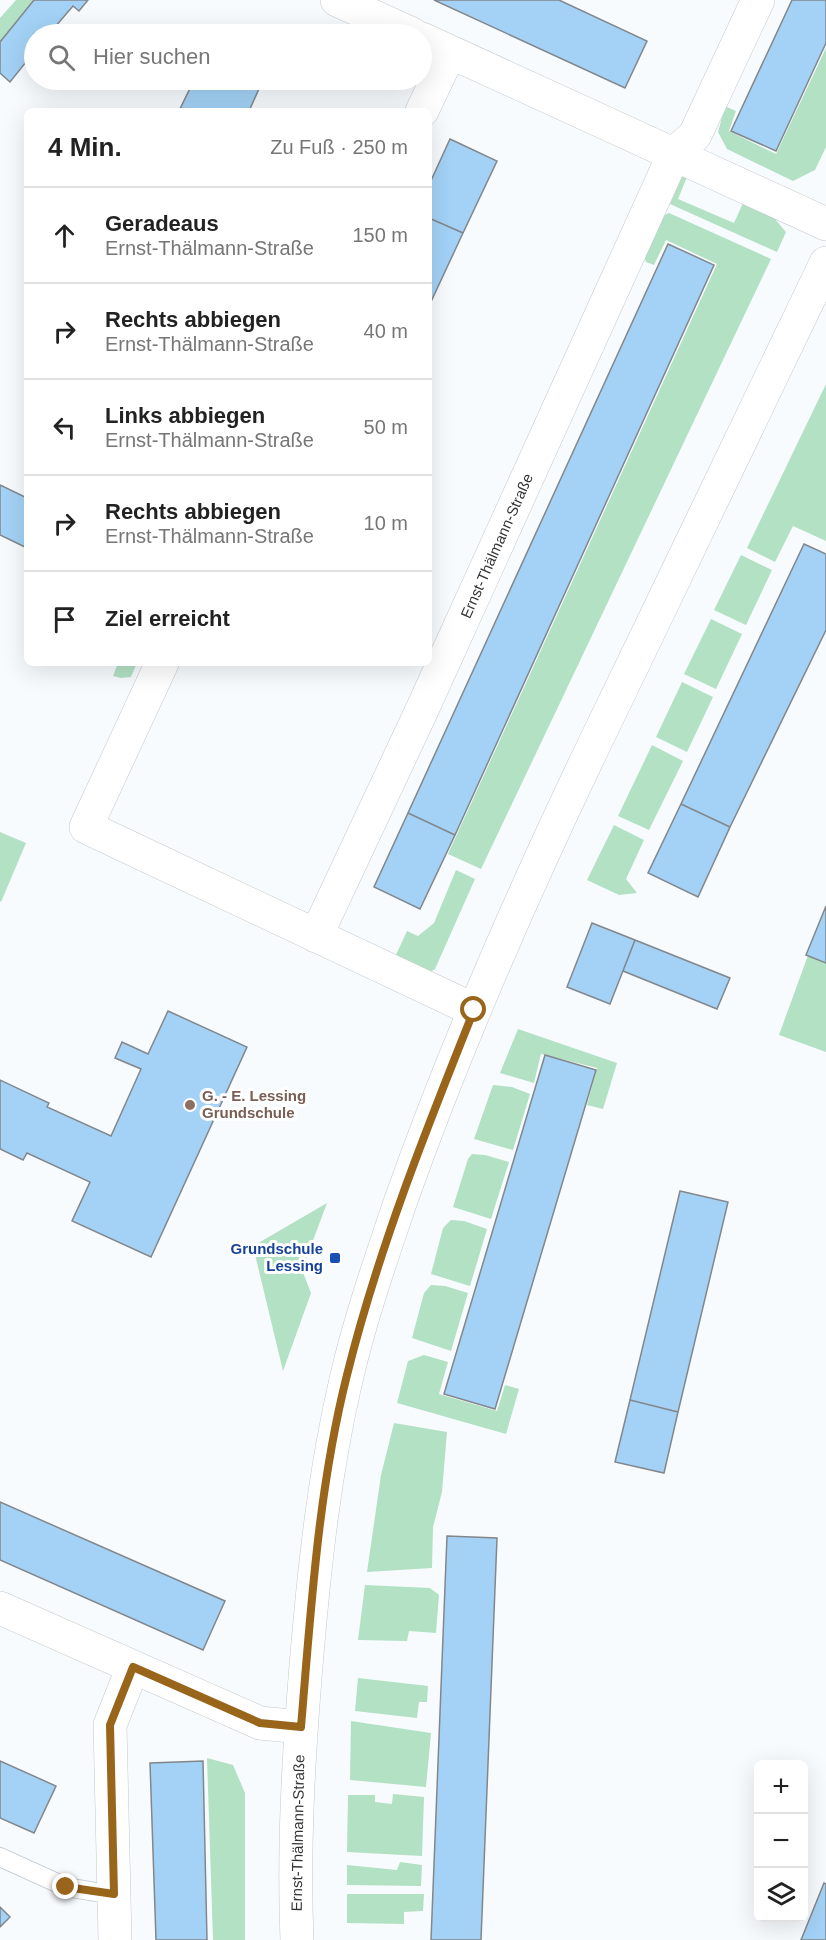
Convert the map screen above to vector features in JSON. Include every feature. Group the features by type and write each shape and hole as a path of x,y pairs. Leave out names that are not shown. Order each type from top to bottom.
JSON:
{"street":[{"path":"337,0 390,24"},
{"name":"Ernst-Thälmann-Straße","path":"316,936 421,712 674,154 695,135 758,0"},
{"path":"432,64 436,45 826,224"},
{"path":"423,108 426,90"},
{"name":"Ernst-Thälmann-Straße","path":"297,1940 297,1828 301,1727 316,1550 327,1474 347,1376 376,1272 427,1128 474,1010 539,861 826,263"},
{"path":"161,666 86,827 474,1010"},
{"path":"0,1608 260,1723 301,1727"},
{"path":"115,1940 110,1725 133,1667"}],"lane":[{"path":"0,1857 66,1887 114,1894"}],"green space":[{"path":"16,0 34,0 0,42 0,18"},
{"path":"826,48 826,147 815,170 793,181 727,149 718,132 725,106 736,111 729,131 776,154"},
{"path":"682,177 687,177 678,199 734,223 743,203 774,218 786,232 777,252 670,204"},
{"path":"669,213 771,259 481,869 448,854 717,264 666,240 654,265 646,262 644,255 660,217"},
{"path":"826,384 826,541 793,526 775,562 747,548"},
{"path":"741,555 772,570 746,625 714,610"},
{"path":"711,619 742,634 716,689 684,674"},
{"path":"117,666 136,666 131,677 113,676"},
{"path":"682,682 713,697 687,752 656,737"},
{"path":"652,745 683,761 649,830 618,816"},
{"path":"614,825 644,840 626,879 637,893 619,895 587,880"},
{"path":"0,832 26,843 1,902 0,901"},
{"path":"456,870 475,879 435,969 429,973 395,957 407,931 418,936 434,923"},
{"path":"826,906 826,1052 779,1035"},
{"path":"518,1029 617,1063 603,1109 587,1105 597,1068 541,1054 534,1083 500,1073"},
{"path":"493,1085 512,1087 530,1094 513,1150 474,1139"},
{"path":"472,1154 509,1162 491,1219 453,1207 468,1159"},
{"path":"327,1203 302,1270 311,1293 283,1371 253,1246"},
{"path":"451,1220 464,1221 487,1229 470,1286 431,1274 443,1228"},
{"path":"431,1285 445,1286 468,1293 451,1351 412,1338 424,1293"},
{"path":"424,1355 448,1362 439,1394 497,1411 505,1385 519,1389 506,1434 397,1403 408,1361"},
{"path":"394,1423 447,1432 442,1492 433,1527 432,1568 367,1572 381,1475"},
{"path":"365,1585 430,1588 439,1595 436,1633 409,1631 407,1641 358,1640"},
{"path":"358,1678 428,1686 427,1702 419,1702 417,1718 355,1711"},
{"path":"351,1721 431,1733 426,1787 350,1780"},
{"path":"207,1758 233,1765 245,1793 245,1940 213,1940"},
{"path":"393,1794 424,1797 422,1856 347,1852 348,1795 375,1795 375,1802 392,1804"},
{"path":"400,1862 422,1865 421,1886 347,1885 347,1865 397,1870"},
{"path":"347,1894 424,1894 423,1911 404,1912 404,1924 347,1923"}],"building":[{"path":"34,0 88,0 79,11 73,6 58,24 24,24 24,64 10,82 0,73 0,42"},
{"path":"434,0 559,0 647,41 625,88"},
{"path":"792,0 826,0 826,43 776,151 731,131"},
{"path":"189,90 258,90 250,108 180,108"},
{"path":"450,139 497,161 463,233 432,219 432,178"},
{"path":"432,219 463,233 432,300"},
{"path":"668,244 714,265 455,835 408,813"},
{"path":"0,485 24,497 24,547 0,535"},
{"path":"804,544 826,554 826,630 730,827 681,804"},
{"path":"681,804 730,827 698,897 648,873"},
{"path":"408,813 455,835 420,909 374,887"},
{"path":"826,906 826,963 806,955"},
{"path":"592,923 635,940 610,1004 567,987"},
{"path":"635,940 730,978 717,1009 623,971"},
{"path":"168,1011 247,1047 151,1257 72,1221 90,1182 27,1153 23,1160 0,1149 0,1080 49,1103 47,1107 111,1136 141,1069 115,1058 122,1042 148,1054"},
{"path":"545,1055 596,1070 495,1409 444,1394"},
{"path":"680,1191 728,1202 678,1412 630,1400"},
{"path":"630,1400 678,1412 664,1473 615,1462"},
{"path":"0,1502 225,1601 203,1650 0,1560"},
{"path":"447,1536 497,1538 481,1940 431,1940"},
{"path":"0,1761 56,1786 34,1833 0,1818"},
{"path":"203,1761 207,1940 156,1940 150,1763"},
{"path":"824,1883 826,1884 826,1940 801,1940"},
{"path":"0,1907 10,1917 0,1927"}],"place":[{"name":"G. - E. Lessing Grundschule","path":"190,1105"},
{"name":"Grundschule Lessing","path":"335,1258"}],"route":[{"path":"66,1887 114,1894 110,1725 133,1667 260,1723 301,1727 316,1550 334,1434 347,1376 376,1272 427,1128 474,1010"}]}
